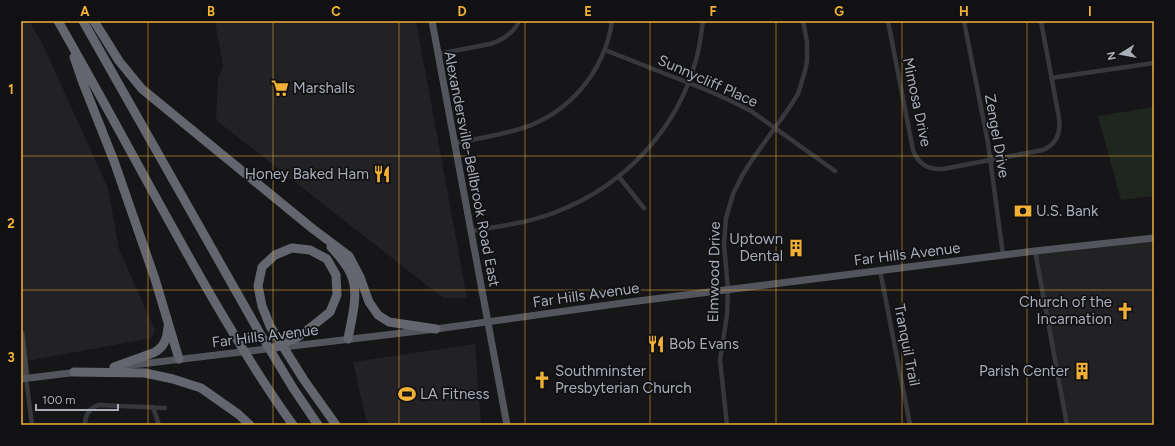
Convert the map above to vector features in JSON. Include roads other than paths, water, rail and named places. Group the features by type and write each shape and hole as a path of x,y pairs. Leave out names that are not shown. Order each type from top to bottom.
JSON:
{"highway":[{"path":"58,21 199,274 264,383 293,425"},
{"path":"82,21 258,330 293,388 318,425"},
{"path":"94,21 119,61 142,89 349,256 360,277 369,302 378,315 389,322 436,329"},
{"path":"69,41 82,83 114,161 160,294 179,359"},
{"path":"319,233 345,263 353,278 355,293 348,339"},
{"path":"273,348 299,341 330,312 338,296 336,275 327,259 310,250 292,248 275,255 262,267 258,286 262,306 270,326 304,380 336,425"},
{"path":"114,367 159,350 166,339 168,322"},
{"path":"74,372 145,373 173,379 201,388 238,414 250,425"}],"main road":[{"name":"Alexandersville-Bellbrook Road East","path":"432,21 507,425"},
{"name":"Far Hills Avenue","path":"299,341 348,339 436,329 614,304 880,270 1154,238"},
{"name":"Far Hills Avenue","path":"24,379 273,348"}],"street":[{"path":"438,54 497,42 510,34 519,21"},
{"path":"455,143 520,129 544,119 564,106 580,91 595,71 605,50 612,21"},
{"path":"471,231 527,221 556,212 586,199 619,177 642,156 660,135 677,107 688,83 696,60 703,21"},
{"name":"Elmwood Drive","path":"727,425 720,360 727,315 728,290 724,244 729,206 743,174 798,94 805,71 807,52 803,21"},
{"name":"Mimosa Drive","path":"888,21 913,150 918,159 926,166 936,170 1043,150 1052,145 1058,135 1060,125 1051,78"},
{"name":"Zengel Drive","path":"964,21 990,160 1003,255"},
{"path":"1041,21 1051,78 1154,63"},
{"name":"Sunnycliff Place","path":"605,50 732,101 751,111 775,127 835,171"},
{"path":"619,177 644,208"},
{"path":"1035,251 1067,425"},
{"name":"Tranquil Trail","path":"880,270 910,425"},
{"path":"21,334 24,379 32,425"},
{"path":"85,425 88,413 91,409 99,405 165,408"},
{"path":"153,407 159,425"}],"place":[{"name":"Marshalls","path":"280,88"},
{"name":"Honey Baked Ham","path":"382,174"},
{"name":"U.S. Bank","path":"1023,211"},
{"name":"Uptown Dental","path":"796,248"},
{"name":"Church of the Incarnation","path":"1125,311"},
{"name":"Bob Evans","path":"656,344"},
{"name":"Parish Center","path":"1082,371"},
{"name":"Southminster Presbyterian Church","path":"542,380"},
{"name":"LA Fitness","path":"407,394"}]}
